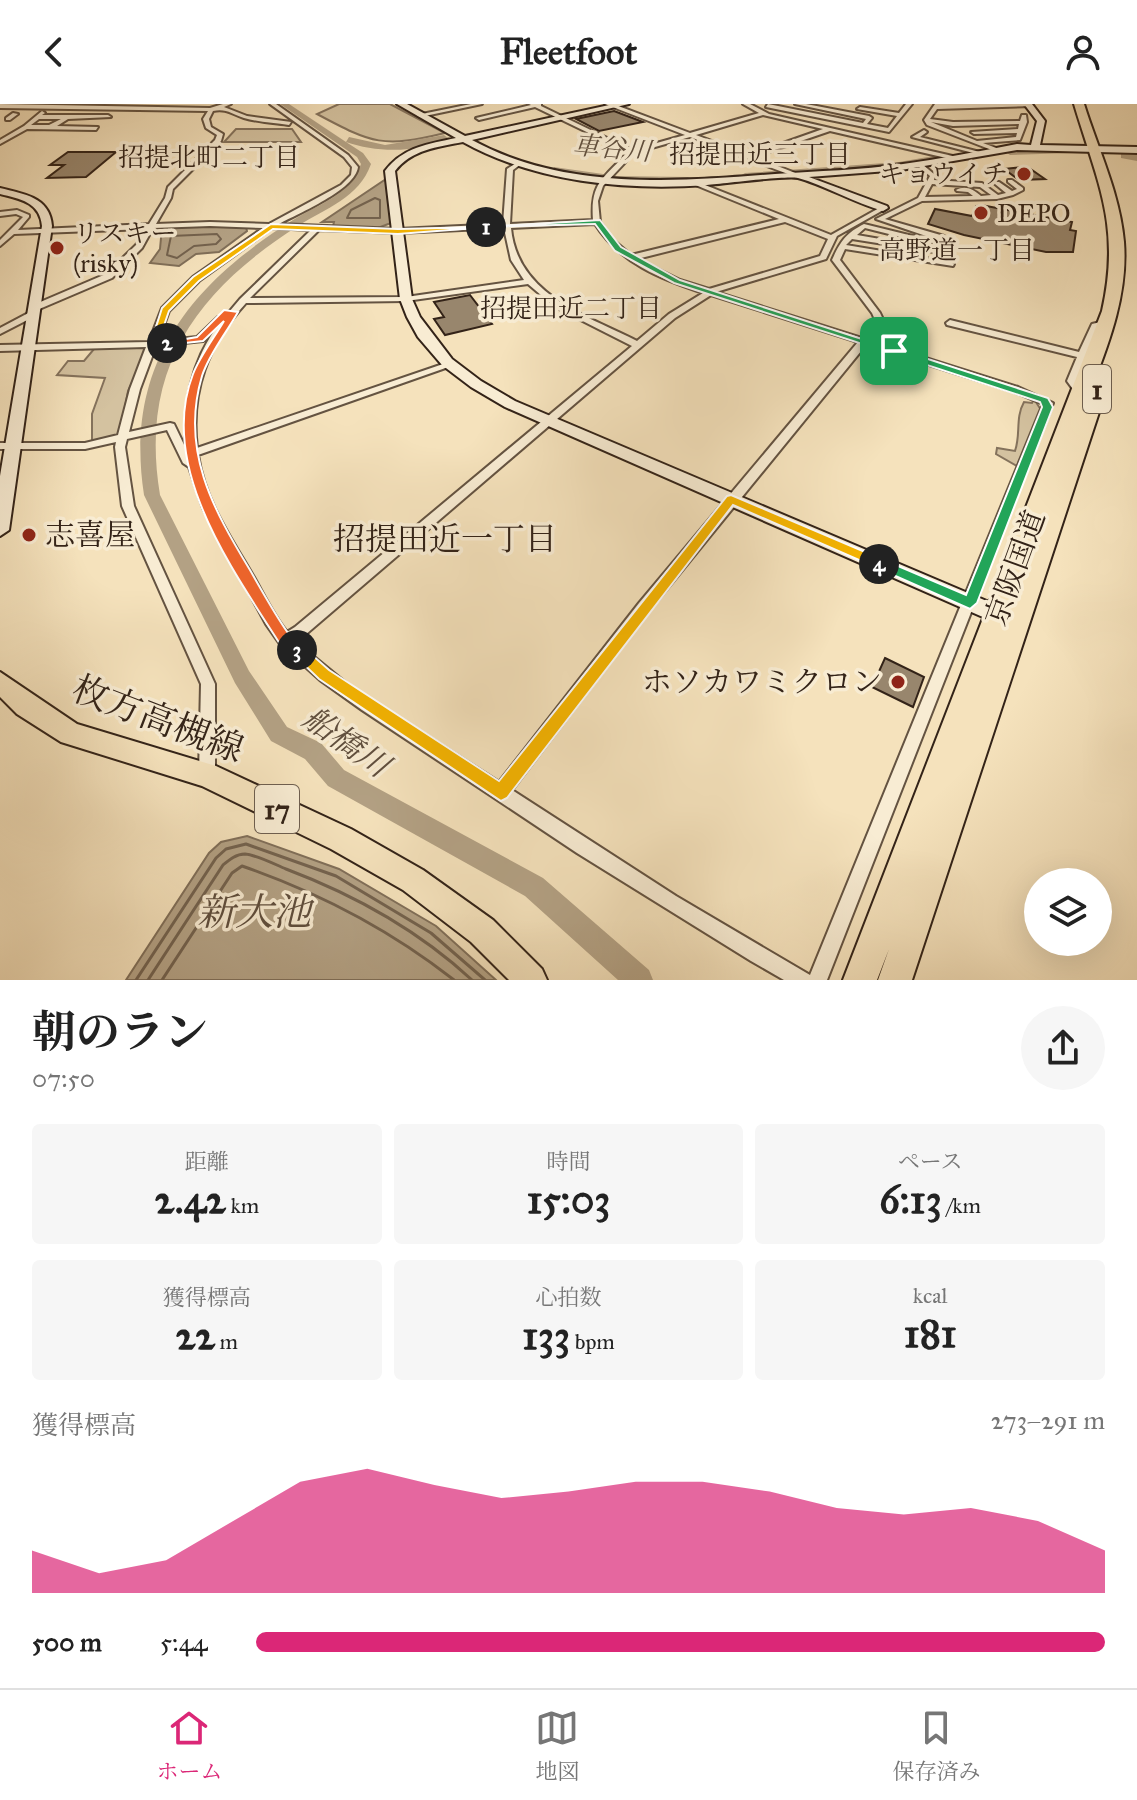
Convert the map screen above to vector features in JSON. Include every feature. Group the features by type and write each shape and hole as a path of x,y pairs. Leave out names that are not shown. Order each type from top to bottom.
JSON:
{"highway":[{"name":"京阪国道","path":"860,980 1008,619 1119,326 1129,281 1128,230 1099,148 1079,104"},
{"name":"京阪国道","path":"895,980 1008,619 1052,464 1109,323 1117,278 1117,224 1087,104"}],"main road":[{"name":"枚方高槻線","path":"0,682 26,706 70,734 207,775 341,839 413,880 482,931 531,980"}],"street":[{"path":"0,331 34,311 109,276 139,246 168,198 170,188 218,141 220,134 209,128 206,119 214,109 228,104"},
{"path":"207,775 210,752 208,684 128,506 120,447 127,435 135,389 155,344 165,310 183,290 274,226 343,186 355,171 346,156 273,104"},
{"path":"401,104 518,164 607,179 695,183 920,165 955,153 962,143"},
{"path":"420,115 479,104"},
{"path":"479,118 546,104"},
{"path":"463,138 625,104"},
{"path":"746,104 889,130 909,104"},
{"path":"798,104 869,118"},
{"path":"811,115 833,104 900,115"},
{"path":"864,125 880,104"},
{"path":"534,105 632,152"},
{"path":"613,105 791,173 941,238 925,241 864,226"},
{"path":"933,111 1016,105 1027,108 1039,115 1041,121 1034,143 1036,146"},
{"path":"0,106 229,109 246,117 289,123"},
{"path":"15,114 12,114 26,106"},
{"path":"0,142 53,106"},
{"path":"457,106 501,129"},
{"path":"50,127 82,108"},
{"path":"818,980 1048,407 1045,400 1015,389 677,282 630,258 609,240 597,222 595,201 607,179 632,152 767,108 830,129 955,153 1036,146 1137,152"},
{"path":"933,111 1027,108"},
{"path":"972,141 1018,139 1027,108"},
{"path":"933,111 953,124 1024,122"},
{"path":"933,111 933,126 997,150"},
{"path":"8,119 15,114 108,117"},
{"path":"77,128 92,117"},
{"path":"560,118 414,150 393,164 390,171 406,299 424,338 449,365 482,390 549,422 1008,619"},
{"path":"26,127 96,128"},
{"path":"749,157 830,129"},
{"path":"934,143 948,134 1021,131"},
{"path":"924,132 915,137 955,153"},
{"path":"518,164 510,169 508,226 514,257 527,282 569,311 637,345"},
{"path":"920,165 933,176 921,199"},
{"path":"285,640 300,631 672,316 707,293 823,257 832,238 881,213 921,199 997,197 1021,189 1010,181"},
{"path":"695,183 832,238"},
{"path":"997,183 1011,194"},
{"path":"930,185 982,185 997,197"},
{"path":"930,185 970,190 979,198"},
{"path":"0,191 24,196 37,203 50,222 30,349 7,446 0,530"},
{"path":"0,214 17,212 27,216 0,244"},
{"path":"881,213 849,236 836,260 876,313 894,351"},
{"path":"630,258 784,220"},
{"path":"13,232 210,224 398,231 597,222"},
{"path":"317,228 233,312 198,374 190,414 191,458 210,515 285,640 324,675 711,931 803,980"},
{"path":"849,236 944,252"},
{"path":"841,246 950,264"},
{"path":"902,257 906,246"},
{"path":"243,301 406,299 527,282"},
{"path":"0,348 188,341 200,339 228,312 233,312"},
{"path":"0,317 19,319"},
{"path":"950,323 1083,356"},
{"path":"1081,394 1072,381 1095,326 1109,323"},
{"path":"501,792 731,499 863,342"},
{"path":"7,446 85,446 168,427 173,431 188,463 191,458 449,365"}],"shaded area":[{"path":"339,104 390,104 445,133 407,141 366,137 317,114"},
{"path":"236,129 292,129 301,142 224,142"},
{"path":"149,346 128,391 120,434 92,442 92,414 105,378 57,375 68,361 84,361 94,349"},
{"path":"1034,399 1041,410 1017,466 996,454 997,448 1015,451 1021,408 1024,402 1032,403"}],"water":[{"path":"386,179 391,223 375,229 333,226 334,222 322,222"},
{"path":"162,227 246,227 247,231 219,252 196,254 179,266 150,263 160,249"},
{"name":"新大池","path":"247,836 339,869 436,926 496,980 126,980 209,853 221,842"}],"building":[{"path":"614,111 643,122 599,131 576,119"},
{"path":"68,152 116,152 86,177 47,178 64,165 50,165"},
{"name":"キョウイチ","path":"1024,167 1045,179 1019,180 1004,169"},
{"path":"976,206 1072,222 1070,230 1076,231 1073,252 1046,252 928,224 935,209 972,216"},
{"path":"470,295 492,324 445,335 434,319 444,317 434,302"},
{"name":"ホソカワミクロン","path":"885,658 924,677 913,707 872,687"}],"waterway":[{"name":"船橋川","path":"284,104 360,155 366,164 350,190 254,251 219,280 191,311 165,360 150,415 147,443 152,495 242,677 279,734 313,751 336,778 534,887 639,980"},
{"name":"車谷川","path":"349,140 385,148 444,138"},
{"name":"車谷川","path":"1010,152 1069,151"},
{"name":"車谷川","path":"1124,156 1137,158"},
{"name":"車谷川","path":"745,176 899,165 945,157"},
{"name":"車谷川","path":"554,170 617,179 688,180"}],"place":[{"name":"キョウイチ","path":"1024,174"},
{"name":"DEPO","path":"981,213"},
{"name":"リスキー (risky)","path":"57,248"},
{"name":"志喜屋","path":"29,535"},
{"name":"ホソカワミクロン","path":"898,682"}],"district":[{"name":"招提田近三丁目","path":"760,154"},
{"name":"招提北町二丁目","path":"209,157"},
{"name":"高野道一丁目","path":"957,250"},
{"name":"招提田近二丁目","path":"571,308"},
{"name":"招提田近一丁目","path":"445,539"}],"route":[{"path":"597,222 609,240 630,258 677,282 894,351 1015,389 1048,403 970,603 731,499 501,792 324,675 285,640 210,515 192,463 190,414 198,374 233,312 228,312 200,339 153,344 165,310 183,290 271,226 398,231 597,222"}]}
